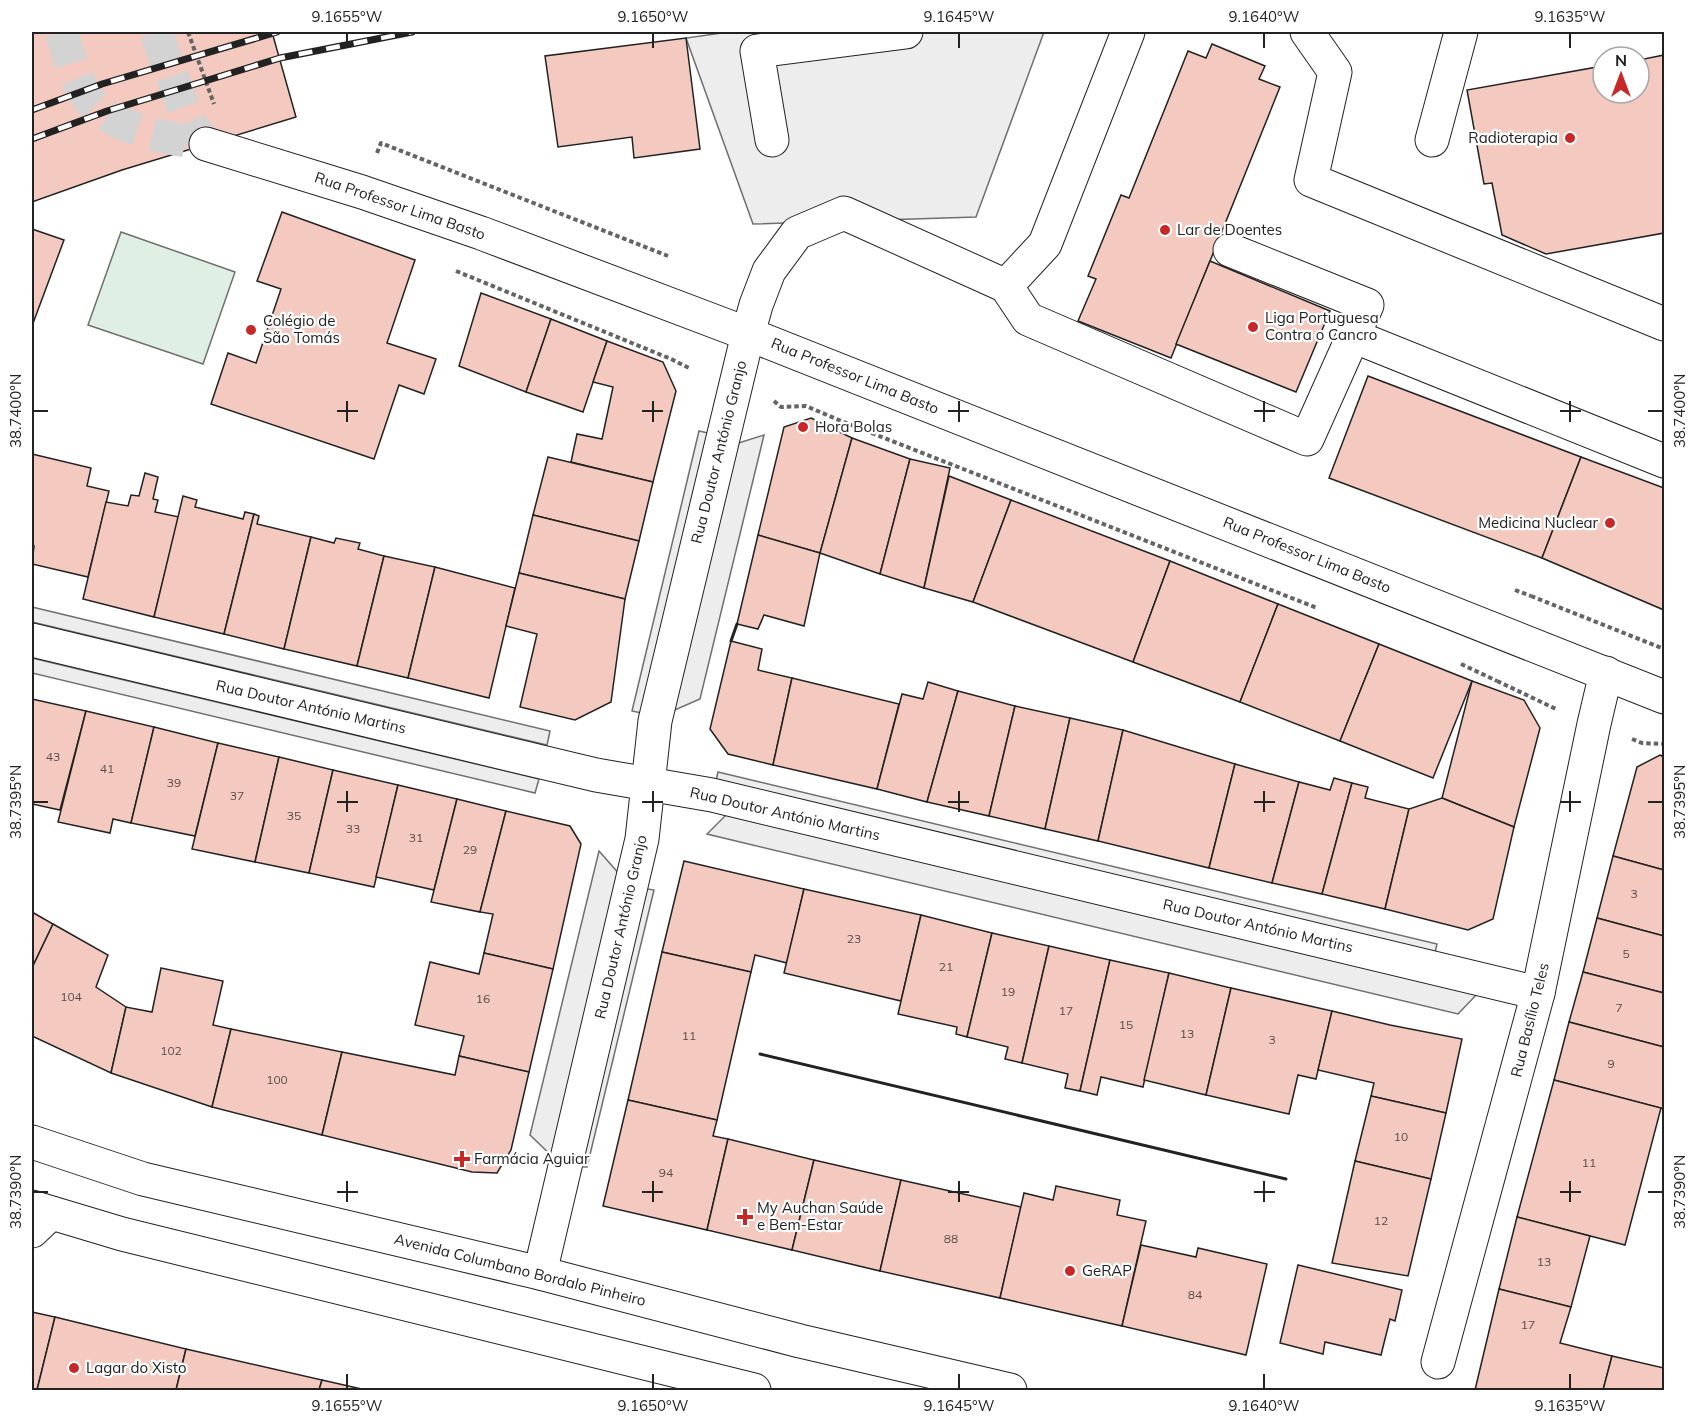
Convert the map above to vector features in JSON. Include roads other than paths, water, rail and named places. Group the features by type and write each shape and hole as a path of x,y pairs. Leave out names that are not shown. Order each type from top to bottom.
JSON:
{"street":[{"path":"772,140 757,51 906,32"},
{"path":"1128,32 1046,244 1006,286 1028,319 1306,439 1367,305 1230,250"},
{"path":"1307,32 1335,72 1311,180 1665,324"},
{"path":"1432,140 1461,32"},
{"name":"Rua Professor Lima Basto","path":"206,144 362,192 481,233 748,334 1665,697"},
{"name":"Rua Doutor António Granjo","path":"540,1273 642,839 655,721 748,334 769,271 797,233 844,213 1006,286"},
{"path":"1353,336 1665,461"},
{"name":"Rua Doutor António Martins","path":"32,640 584,772 724,798 1538,993"},
{"name":"Rua Basílio Teles","path":"1438,1362 1538,993 1606,674"},
{"name":"Avenida Columbano Bordalo Pinheiro","path":"32,1142 143,1179 540,1273 800,1341 1011,1390"},
{"path":"38,1217 146,1240 754,1390"}],"tunnel":[{"path":"61,32 82,89 104,114 154,135 206,144 193,128 185,112 156,32"}],"railway":[{"path":"32,110 102,84 277,32"},
{"path":"32,139 107,111 280,58 412,32"}],"place":[{"name":"Radioterapia","path":"1570,138"},
{"name":"Lar de Doentes","path":"1165,230"},
{"name":"Liga Portuguesa Contra o Cancro","path":"1253,327"},
{"name":"Colégio de São Tomás","path":"251,330"},
{"name":"Hora Bolas","path":"803,427"},
{"name":"Medicina Nuclear","path":"1610,523"},
{"name":"Farmácia Aguiar","path":"462,1159"},
{"name":"My Auchan Saúde e Bem-Estar","path":"745,1217"},
{"name":"GeRAP","path":"1070,1271"},
{"name":"Lagar do Xisto","path":"74,1368"}]}
